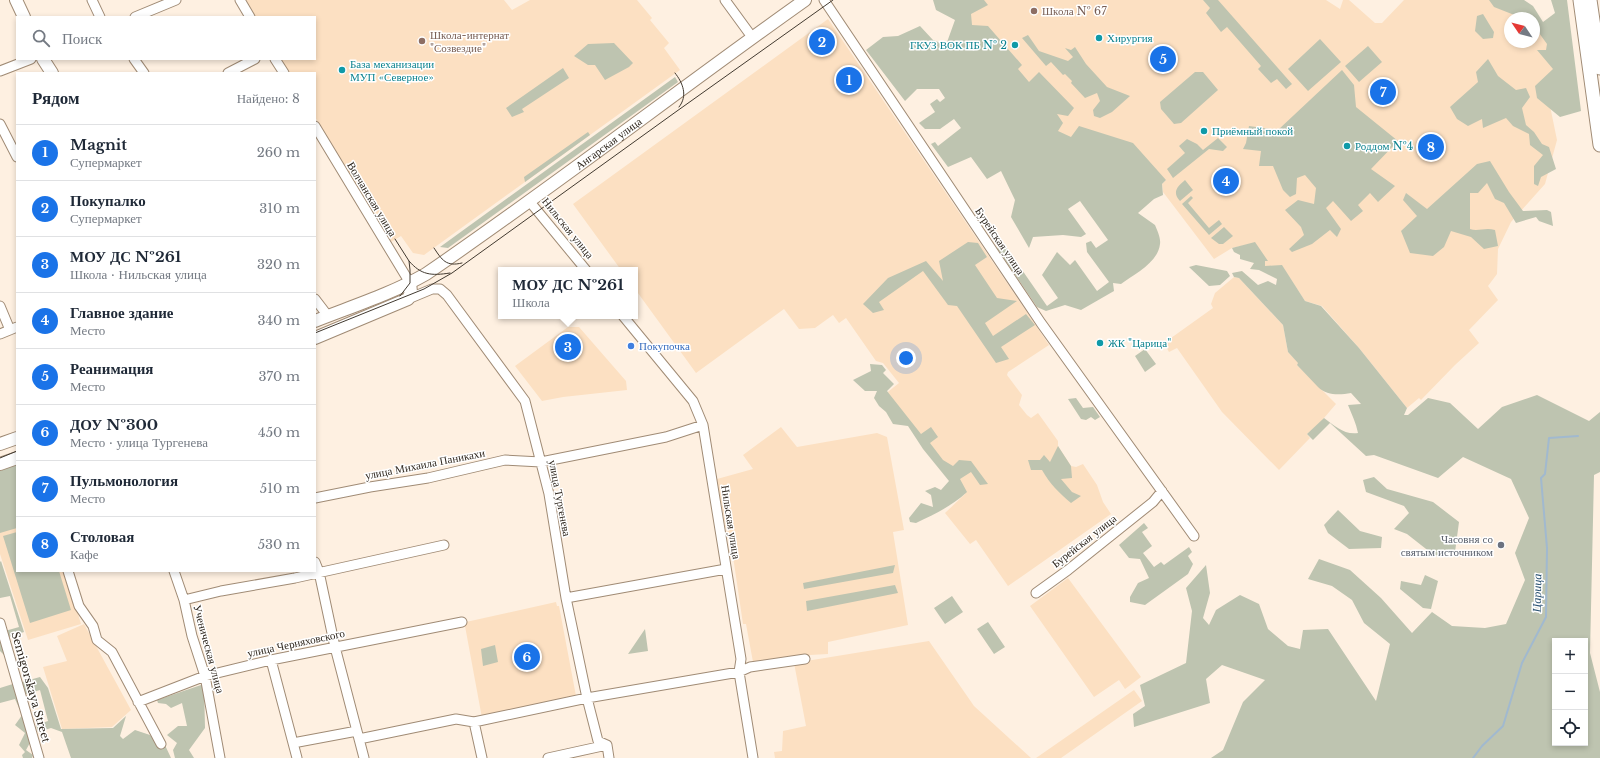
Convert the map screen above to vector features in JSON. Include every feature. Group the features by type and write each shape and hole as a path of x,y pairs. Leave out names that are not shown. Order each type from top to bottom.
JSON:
{"highway":[{"path":"1580,0 1600,145"},
{"path":"1590,0 1600,68"}],"main road":[{"path":"16,0 24,16"},
{"name":"Ангарская улица","path":"316,338 411,293 426,274 530,202 805,0"},
{"path":"44,60 51,72"},
{"name":"Ангарская улица","path":"316,321 370,302 411,293"},
{"path":"0,444 16,438"},
{"path":"0,464 16,458"}],"street":[{"path":"92,0 100,16"},
{"path":"137,16 176,0"},
{"path":"240,0 249,16"},
{"path":"725,0 752,38"},
{"name":"Бурейская улица","path":"824,0 1041,323 1194,536"},
{"path":"0,71 28,60"},
{"path":"135,60 143,72"},
{"path":"230,72 253,60"},
{"path":"276,60 283,72"},
{"path":"0,124 16,155"},
{"name":"Волчанская улица","path":"316,128 411,293"},
{"name":"Нильская улица","path":"530,202 584,267"},
{"name":"улица Тургенева","path":"411,293 440,289 447,295 525,401 549,494 566,598 587,698 598,741 607,745"},
{"path":"316,300 328,316"},
{"path":"0,306 13,329 0,334"},
{"name":"Нильская улица","path":"625,319 693,401 704,425 741,659 739,672 753,758"},
{"name":"улица Михаила Паникахи","path":"316,498 370,487 428,478 505,460 541,462 666,437 704,425"},
{"name":"Бурейская улица","path":"1036,593 1068,570 1153,502 1162,492"},
{"path":"184,600 444,545"},
{"path":"316,564 319,572 335,647 364,758"},
{"path":"566,598 726,569"},
{"path":"68,572 79,606 93,626 97,640 112,652 161,744"},
{"name":"Ученическая улица","path":"174,572 184,600 192,636 205,676 220,758"},
{"name":"улица Черняховского","path":"138,702 205,676 271,660 462,622"},
{"name":"Semigorskaya Street","path":"0,623 39,758"},
{"path":"294,743 358,735 456,719 474,722 587,698 739,672 750,667 805,659"},
{"path":"271,660 297,758"},
{"path":"474,722 482,758"},
{"path":"548,758 607,745 609,758"}],"shaded area":[{"path":"246,0 504,0 512,10 530,0 637,0 652,18 650,20 669,43 664,48 680,70 424,255 413,253 401,236 391,242 316,119 316,72 287,72 281,60 316,60 316,16 254,16"},
{"path":"962,0 1326,0 1340,9 1343,0 1349,0 1375,23 1382,23 1404,0 1519,0 1530,12 1504,12 1504,48 1540,48 1540,22 1562,38 1553,70 1549,101 1557,140 1545,184 1511,222 1498,249 1497,274 1488,286 1498,300 1469,330 1479,343 1421,400 1419,398 1407,408 1359,348 1322,306 1305,301 1282,266 1265,266 1265,260 1255,243 1232,248 1214,259 1163,192 1162,184 1166,180 1071,146 959,44"},
{"path":"828,19 1049,345 1008,372 1007,375 1022,395 1019,405 1031,418 1038,413 1058,441 1058,446 1071,466 1076,467 1083,464 1097,485 1103,502 1111,514 1008,586 976,540 970,544 945,513 965,494 884,395 899,383 883,363 876,361 846,318 839,323 833,315 815,328 799,329 784,309 696,373 638,293 638,267 619,267 573,204"},
{"path":"1234,277 1239,278 1283,325 1288,352 1299,363 1297,365 1336,404 1318,425 1307,434 1310,438 1279,470 1222,412 1177,348 1169,352 1164,343 1213,308 1211,304 1215,293"},
{"path":"568,327 579,327 626,381 627,390 563,397 542,401 515,366"},
{"path":"781,427 797,447 877,433 887,437 904,530 893,532 908,625 828,642 828,654 792,656 753,662 746,624 743,624 734,563 725,525 717,479 753,469 743,455"},
{"path":"16,464 16,572 65,572 81,624 28,640 0,554 0,471"},
{"path":"1068,578 1141,677 1125,689 1119,680 1094,697 1030,606"},
{"path":"556,602 557,606 559,606 576,700 511,709 508,714 482,718 465,626 466,622"},
{"path":"84,624 131,710 112,727 62,729 43,667 67,661 57,636"},
{"path":"929,641 974,706 1031,758 775,758 774,752 782,751 783,731 806,726 794,663"},
{"path":"1134,690 1142,701 1061,758 1036,758"}],"green space":[{"path":"933,0 984,0 988,5 971,14 972,25 988,26 1022,65 1018,69 1029,82 1039,72 1074,108 1068,116 1057,114 1063,123 1058,131 1071,137 1079,126 1133,143 1166,180 1162,184 1163,195 1154,199 1138,213 1155,225 1158,232 1160,244 1155,257 1145,267 1121,284 1113,283 1114,291 1081,310 1065,305 1046,311 1037,307 997,248 1004,244 1047,306 1058,298 1042,275 1057,252 1070,265 1075,260 1097,291 1109,282 1087,252 1086,243 1091,241 1096,248 1108,240 1080,201 1068,209 1086,234 1081,237 1063,235 1033,237 1029,248 1011,217 1015,200 1001,171 987,179 971,157 948,167 931,144 935,142 938,146 961,128 954,119 940,129 925,129 919,123 935,112 930,104 937,99 940,102 945,98 939,89 917,89 905,101 866,50 883,37 898,36 920,26 933,40 946,45 955,20 936,10"},
{"path":"1203,0 1218,0 1292,84 1286,89 1277,79 1271,83 1258,69 1261,66 1227,27 1221,32 1206,13 1210,8"},
{"path":"1489,0 1524,0 1533,6 1537,12 1507,12 1494,7"},
{"path":"1551,0 1567,0 1581,111 1560,117 1537,98 1535,86 1553,69 1537,50 1546,50 1547,44 1540,34 1540,17 1543,22 1555,13"},
{"path":"1483,14 1494,32 1493,38 1483,39 1475,31 1477,16"},
{"path":"1028,35 1039,51 1068,61 1073,57 1065,48 1071,50 1075,47 1086,64 1107,87 1130,96 1112,112 1100,118 1094,116 1093,110 1100,101 1097,93 1085,98 1071,83 1072,81 1065,74 1063,75 1051,62 1046,66 1022,38"},
{"path":"1320,39 1341,62 1308,91 1288,69"},
{"path":"614,43 633,63 629,67 605,80 595,65 588,65 574,56 588,44"},
{"path":"1368,46 1382,62 1359,82 1345,66"},
{"path":"1488,59 1498,76 1516,90 1526,88 1530,97 1522,108 1526,125 1534,132 1542,144 1549,147 1556,169 1541,177 1538,186 1534,184 1534,166 1543,155 1530,145 1529,134 1513,126 1506,118 1483,128 1482,119 1468,126 1457,119 1450,107 1478,82 1476,72"},
{"path":"563,68 569,78 522,109 524,112 512,117 506,108"},
{"path":"1342,70 1354,85 1356,107 1398,141 1371,169 1395,186 1378,202 1370,193 1358,205 1363,211 1351,221 1333,201 1326,208 1341,229 1337,237 1330,230 1312,244 1292,252 1289,249 1304,235 1301,227 1285,210 1298,200 1314,204 1316,188 1305,175 1297,178 1296,194 1290,197 1283,190 1273,166 1259,166 1261,151 1243,149 1246,143 1249,126 1278,130"},
{"path":"1195,72 1203,72 1218,90 1181,123 1174,124 1161,109 1160,102"},
{"path":"675,77 678,82 448,248 440,247"},
{"path":"588,132 590,135 525,182 524,177"},
{"path":"1218,138 1227,147 1223,151 1209,149 1173,178 1167,169 1185,153 1179,146 1187,139 1197,144 1203,150"},
{"path":"1490,161 1509,192 1523,211 1547,210 1551,212 1553,226 1539,221 1536,217 1516,223 1504,203 1495,199 1487,183 1478,193 1470,193 1470,229 1495,230 1498,246 1484,249 1471,237 1451,231 1444,247 1433,256 1410,253 1401,231 1417,216 1403,200 1406,193 1427,209 1477,164"},
{"path":"1185,180 1193,190 1180,201 1176,195 1176,190"},
{"path":"1191,196 1193,198 1188,203 1209,228 1219,220 1222,224 1209,235 1182,204"},
{"path":"1224,227 1233,236 1223,244 1219,244 1211,238"},
{"path":"968,242 978,243 987,257 975,265 997,298 1017,301 985,323 993,336 1026,314 1035,325 1001,347 1009,359 996,363 957,306 948,305 923,271 879,302 884,310 873,313 863,304 888,278 926,261 943,281 939,261"},
{"path":"1255,242 1268,261 1265,261 1265,266 1282,265 1305,301 1321,306 1359,348 1407,408 1404,415 1408,415 1428,398 1450,403 1478,429 1502,407 1537,395 1589,421 1600,412 1600,472 1594,475 1590,653 1600,692 1600,758 1211,758 1223,750 1243,702 1265,680 1222,665 1206,679 1210,703 1134,727 1133,714 1145,706 1140,685 1186,663 1192,611 1186,588 1206,565 1210,593 1203,618 1209,625 1216,610 1240,595 1259,604 1268,629 1288,646 1300,649 1303,630 1328,629 1376,701 1390,644 1364,623 1352,600 1332,586 1308,579 1319,559 1350,570 1381,598 1412,633 1432,612 1452,626 1485,628 1506,624 1525,580 1515,553 1529,518 1511,479 1463,457 1438,478 1374,455 1366,456 1330,423 1313,440 1307,434 1324,418 1336,427 1348,433 1358,433 1348,405 1361,404 1351,393 1334,394 1325,392 1318,387 1297,365 1298,363 1288,352 1283,325 1239,278 1234,277 1232,273 1242,271 1258,285 1268,281 1276,285 1277,279 1259,270 1250,269 1254,263 1240,259 1240,255 1234,252 1232,248"},
{"path":"1196,265 1227,271 1230,276 1220,285 1209,286 1189,267"},
{"path":"1145,349 1156,364 1145,372 1135,356"},
{"path":"870,364 882,365 886,370 883,373 894,384 887,391 921,434 931,427 938,437 930,443 943,460 953,466 959,460 971,461 988,484 980,485 971,472 960,479 967,492 961,497 949,506 916,523 910,522 909,518 921,503 933,507 931,495 925,491 935,487 941,490 949,481 923,449 908,426 893,424 886,412 879,406 874,398 877,391 865,391 853,380 871,371"},
{"path":"1076,398 1083,408 1093,407 1100,417 1095,420 1091,417 1086,420 1081,419 1068,399"},
{"path":"1058,446 1071,466 1072,478 1061,479 1072,492 1081,496 1071,503 1055,488 1042,470 1031,470 1028,460 1040,460 1044,455 1050,462"},
{"path":"16,464 16,528 0,533 0,471"},
{"path":"1374,477 1387,489 1433,502 1459,522 1455,552 1435,556 1407,534 1394,529 1409,513 1404,506 1366,492 1363,480"},
{"path":"1338,510 1360,531 1382,537 1381,548 1349,549 1328,533 1324,525"},
{"path":"1144,523 1148,528 1142,532 1152,546 1143,553 1154,567 1161,562 1164,565 1189,547 1192,552 1188,556 1193,564 1188,574 1145,605 1130,602 1130,597 1138,583 1149,578 1140,559 1129,558 1119,545"},
{"path":"16,532 16,572 59,572 71,610 30,623 3,536"},
{"path":"1,561 24,632 9,637 13,657 4,655 0,651 0,634 19,627 10,596 0,598"},
{"path":"895,565 893,573 804,589 803,583"},
{"path":"1425,575 1438,581 1431,609 1423,608 1400,589 1401,581 1421,585"},
{"path":"895,585 898,593 807,611 806,601"},
{"path":"952,596 963,612 945,624 934,608"},
{"path":"988,622 1005,647 994,654 977,629"},
{"path":"645,629 648,651 628,654"},
{"path":"495,645 498,662 483,666 481,649"},
{"path":"40,677 48,688 61,729 113,728 126,716 120,736 123,739 135,730 150,735 158,744 164,743 171,758 71,758 62,732 51,728 38,732 36,725 48,721 40,690 26,694 27,705 19,708 15,699 0,703 0,688 16,683 22,686 22,682"},
{"path":"204,684 205,728 189,750 194,758 175,758 173,750 177,743 167,735 178,726 187,726 182,703 171,708 166,704 158,703 157,700"},
{"path":"25,711 32,739 26,750 33,755 32,758 23,758 22,755 25,752 19,745 25,733 15,725"}],"waterway":[{"name":"Царица","path":"1473,758 1482,746 1503,726 1522,663 1546,617 1547,548 1541,478 1545,474 1549,438 1578,436"}],"tram line":[{"path":"316,333 424,289 452,273 833,0"},
{"path":"675,73 682,85 684,94 682,103 679,107"},
{"path":"395,239 409,261 410,270 410,283 400,296"},
{"path":"434,248 445,262 452,264 462,263"},
{"path":"409,261 413,266 422,272 432,274 450,273"},
{"path":"0,458 16,451"}],"place":[{"name":"Школа № 67","path":"1034,11"},
{"name":"Хирургия","path":"1099,38"},
{"name":"Школа-интернат \"Созвездие\"","path":"422,41"},
{"name":"Покупалко","path":"822,42"},
{"name":"ГКУЗ ВОК ПБ № 2","path":"1015,45"},
{"name":"Реанимация","path":"1163,59"},
{"name":"База механизации МУП «Северное»","path":"342,70"},
{"name":"Magnit","path":"849,80"},
{"name":"Пульмонология","path":"1383,92"},
{"name":"Приёмный покой","path":"1204,131"},
{"name":"Роддом №4","path":"1347,146"},
{"name":"Столовая","path":"1431,147"},
{"name":"Главное здание","path":"1226,181"},
{"name":"ЖК \"Царица\"","path":"1100,343"},
{"name":"Покупочка","path":"631,346"},
{"name":"МОУ ДС №261","path":"568,347"},
{"name":"Часовня со святым источником","path":"1501,545"},
{"name":"ДОУ №300","path":"527,657"}]}
